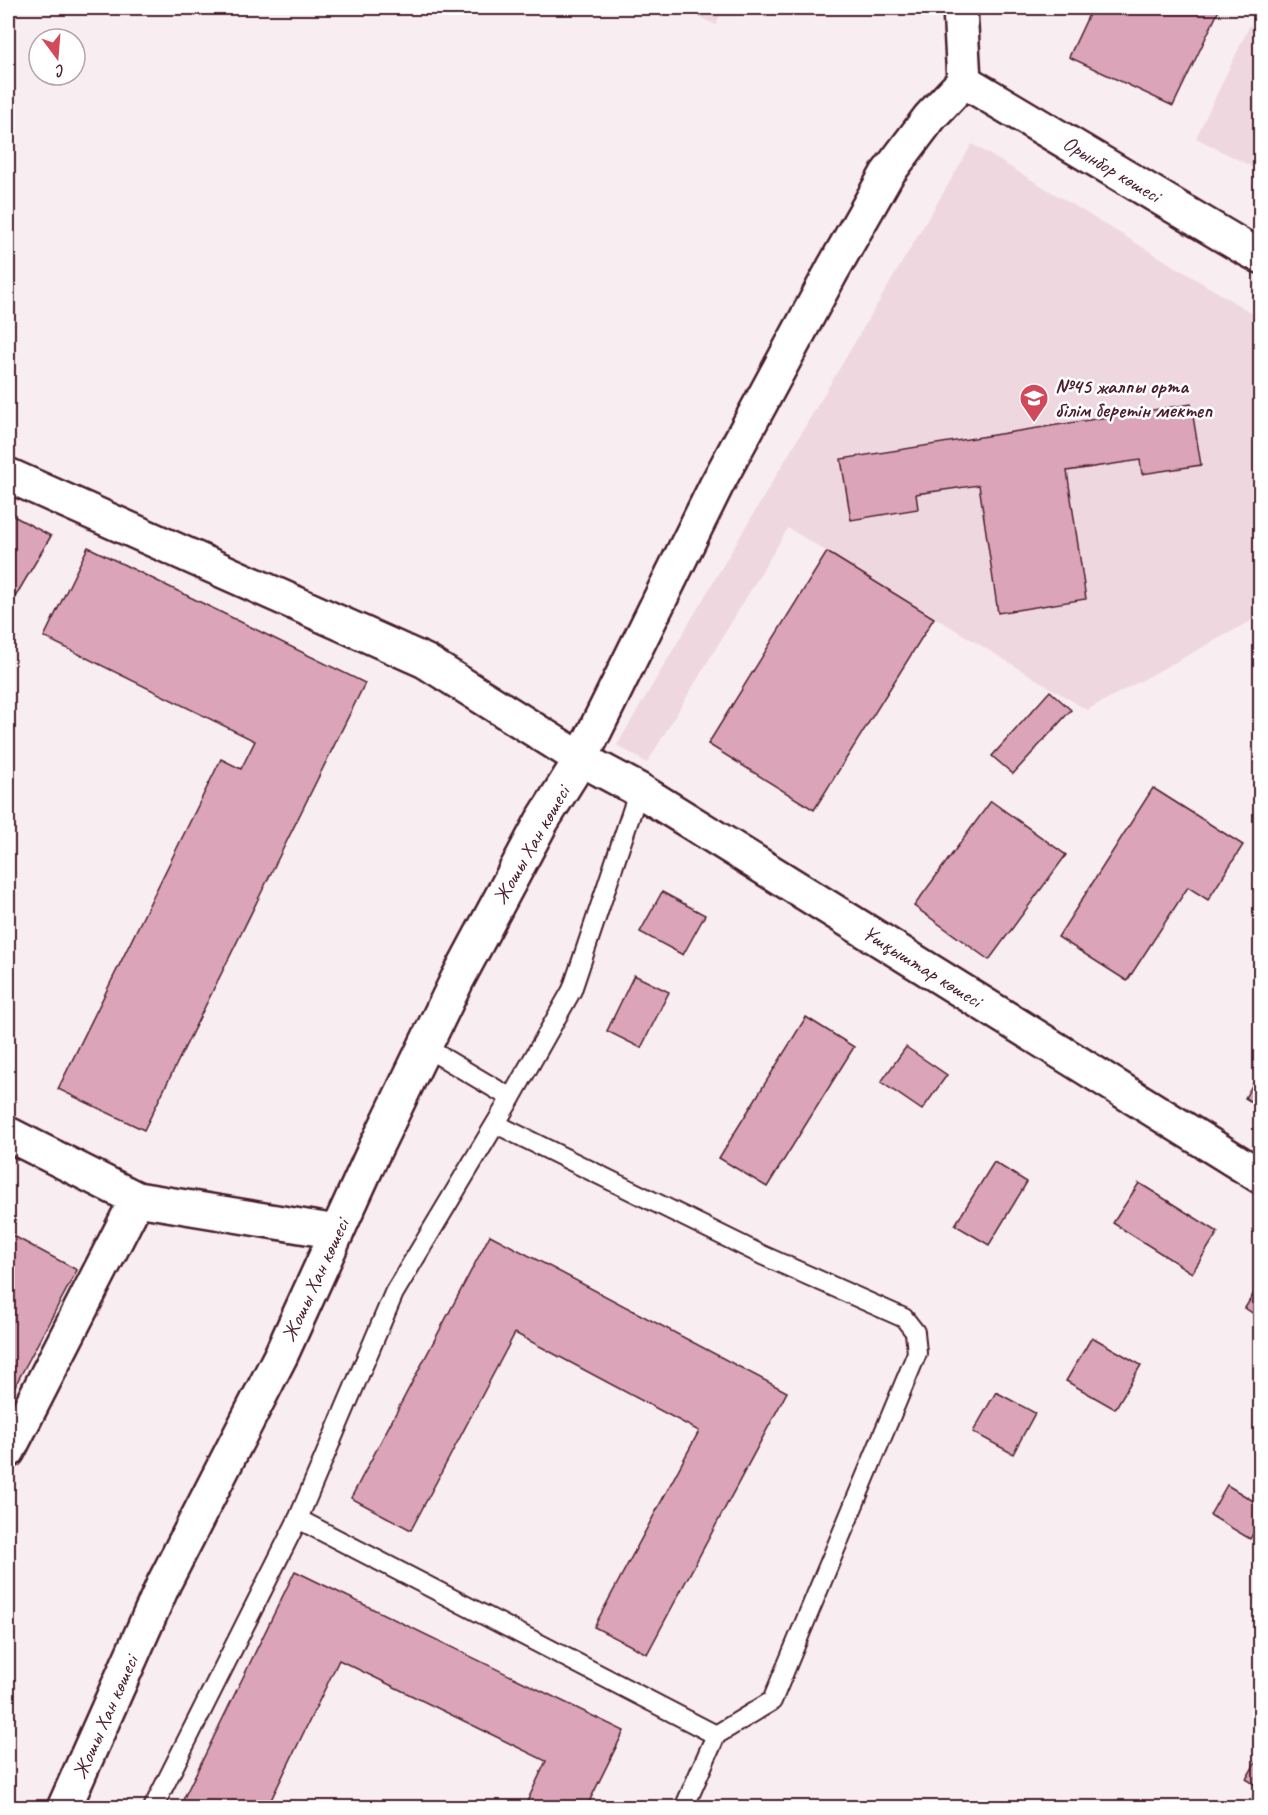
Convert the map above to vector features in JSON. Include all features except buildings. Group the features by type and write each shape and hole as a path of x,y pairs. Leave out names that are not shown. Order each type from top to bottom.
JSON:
{"street":[{"path":"960,8 964,81"},
{"name":"Орынбор көшесі","path":"964,81 1260,256"},
{"name":"Жошы Хан көшесі","path":"64,1808 164,1583 276,1365 457,980 542,821 581,759 716,486 833,269 887,174 930,117 964,81"},
{"name":"Ұшқыштар көшесі","path":"8,475 425,661 581,759 639,790 1260,1176"},
{"path":"8,1134 137,1199 337,1232"},
{"path":"8,1451 137,1199"}],"lane":[{"path":"153,1808 298,1519 394,1293 512,1098 572,990 639,790"},
{"path":"425,1047 512,1098"},
{"path":"496,1124 762,1256 904,1318 915,1332 917,1353 772,1701 716,1735 684,1808"},
{"path":"298,1519 716,1735"}],"shaded area":[{"path":"680,8 723,8 716,25"},
{"path":"1260,8 1260,171 1196,138"},
{"name":"№45 жалпы орта білім беретін мектеп","path":"972,144 1260,318 1260,616 1087,710 788,528 647,763 617,745"}],"place":[{"name":"№45 жалпы орта білім беретін мектеп","path":"1034,424"}]}
